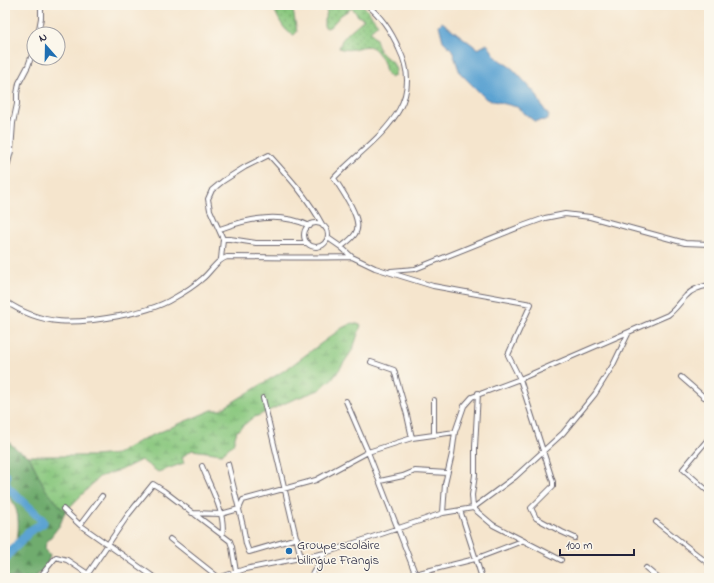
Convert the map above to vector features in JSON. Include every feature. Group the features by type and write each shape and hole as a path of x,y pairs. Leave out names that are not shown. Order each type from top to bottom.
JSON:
{"street":[{"path":"40,26 41,5"},
{"path":"341,247 356,234 359,224 348,200 334,178 388,126 403,103 408,85 405,64 396,43 378,16 367,5"},
{"path":"5,175 11,151 17,94 20,83 28,66"},
{"path":"221,259 223,239 220,229 212,215 208,199 212,190 245,167 269,155 302,192 328,234 326,242 320,247 311,246 308,244 256,243 223,239"},
{"path":"386,271 415,269 517,228 545,218 565,214 592,217 685,243 709,244"},
{"path":"220,229 238,222 272,217 292,219 310,226"},
{"path":"308,244 305,239 306,229 317,224 323,226"},
{"path":"328,238 352,257 375,268 433,286 531,304 508,355 520,380 553,482 552,486 531,508 536,518 575,538"},
{"path":"5,301 33,316 60,322 80,322 141,312 173,299 202,279 221,259 260,257 352,257"},
{"path":"443,513 447,473 452,454 455,432 464,406 472,397 520,380 668,314 674,310 690,292 709,285"},
{"path":"170,539 220,578 245,569 325,553 443,513 473,508 515,477 562,433 595,394 613,365 629,332"},
{"path":"371,362 394,370 412,438"},
{"path":"681,376 704,397 709,399"},
{"path":"478,394 475,447 476,475 472,495 473,508 493,526 562,560"},
{"path":"263,398 301,558"},
{"path":"434,400 434,434"},
{"path":"346,401 380,481 416,576"},
{"path":"239,509 243,500 316,480 368,452 412,438 455,432"},
{"path":"709,438 683,469 709,492"},
{"path":"228,464 249,552 297,538"},
{"path":"202,466 221,514 224,528 222,534"},
{"path":"380,481 403,476 415,471 447,473"},
{"path":"39,578 56,557 67,560 87,576 128,516 153,484 230,541 236,572"},
{"path":"80,525 102,496"},
{"path":"63,509 80,525 155,578"},
{"path":"192,512 221,514 239,509"},
{"path":"460,510 482,578"},
{"path":"656,522 709,564"},
{"path":"405,578 475,559 523,541"},
{"path":"310,578 325,553"},
{"path":"646,568 658,578"}],"green space":[{"path":"272,5 292,5 297,32 294,35 284,27"},
{"path":"324,5 363,5 378,24 370,31 376,39 380,52 393,63 396,70 394,76 391,78 387,74 382,59 373,48 366,46 348,50 339,48 342,40 364,19 358,16 352,8 341,15 330,27 327,28 324,26 324,20 327,13"},
{"path":"352,323 361,325 353,349 335,376 319,390 292,400 251,419 237,431 233,444 222,454 192,450 182,457 184,463 158,472 141,460 123,469 99,477 65,512 46,490 29,456 94,456 117,454 141,440 212,410 220,410 288,368 342,328"},
{"path":"5,439 19,451 29,456 46,490 65,512 60,525 46,543 45,548 50,555 47,566 35,578 5,578 5,552 16,543 18,517 14,503 5,494"}],"water":[{"path":"442,22 478,49 487,44 497,58 513,69 536,94 549,116 547,120 534,121 517,107 486,99 460,73 452,50 443,41 439,25"}],"waterway":[{"path":"5,474 5,483 8,488 43,521 43,523 28,532 5,559"}],"place":[{"name":"Groupe scolaire bilingue Frangis","path":"289,551"}]}
